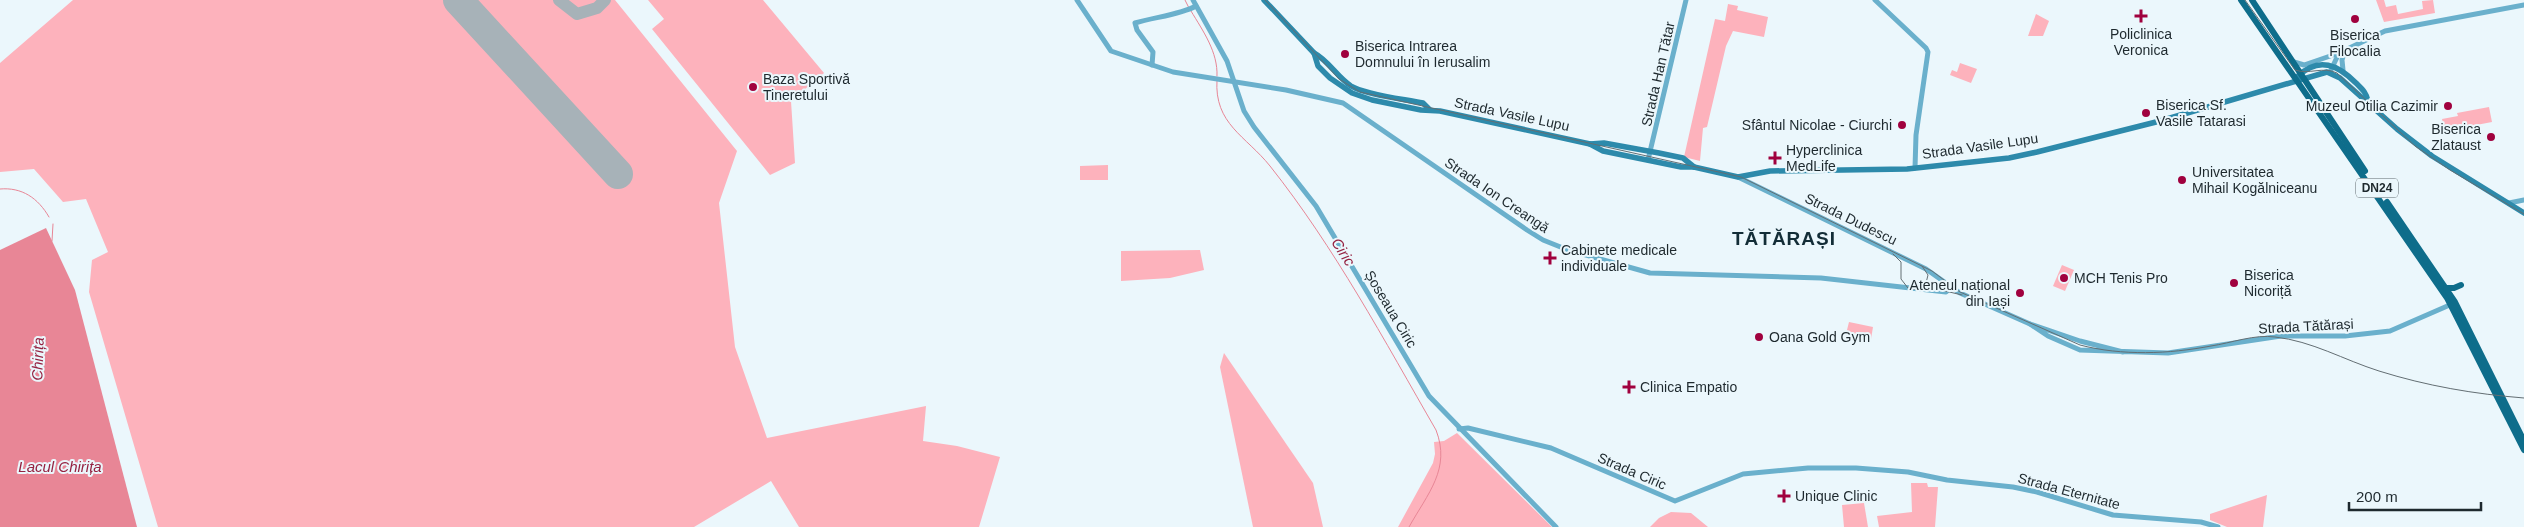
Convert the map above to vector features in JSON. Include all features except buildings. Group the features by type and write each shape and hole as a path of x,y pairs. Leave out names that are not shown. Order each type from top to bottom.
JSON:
{"main road":[{"name":"Strada Vasile Lupu","path":"1264,0 1314,53 1357,88 1423,104 1429,109 1590,144 1603,151 1738,177 1770,171 1870,171 2008,158 2160,121 2298,79"},
{"name":"DN24","path":"2241,0 2446,288 2524,450"},
{"name":"DN24","path":"2252,0 2294,62 2298,79 2453,304 2524,440"},
{"path":"2298,79 2316,66 2332,65 2343,70 2367,94 2368,102"},
{"path":"2298,79 2318,73 2335,74 2397,129 2432,156 2524,213"},
{"name":"Strada Vasile Lupu","path":"1590,144 1604,143 1683,158 1694,167"},
{"path":"2446,288 2454,288 2461,285"}],"street":[{"name":"Strada Han Tătar","path":"1648,160 1686,0"},
{"path":"1875,0 1926,48 1928,62 1921,97 1915,168"},
{"name":"Strada Ion Creangă","path":"1077,1 1111,51 1152,65 1213,80 1306,94 1343,103 1542,240 1650,273 1666,275 1816,277 1963,294"},
{"path":"1152,65 1153,52 1136,30 1135,23 1168,14 1186,12 1194,4"},
{"name":"Șoseaua Ciric","path":"1194,4 1223,51 1235,82 1240,104 1254,127 1316,206 1429,396 1556,527"},
{"path":"2294,62 2304,65 2339,53 2403,26 2524,5"},
{"path":"2343,70 2342,60 2345,50"},
{"path":"2330,73 2339,53"},
{"name":"Strada Dudescu","path":"1738,177 1926,269 1951,286"},
{"path":"2509,203 2524,200"},
{"path":"1946,292 1951,286 1963,294 2030,324"},
{"name":"Strada Tătărași","path":"2030,324 2048,336 2080,350 2168,353 2281,336 2345,336 2390,331 2453,304"},
{"name":"Strada Tătărași","path":"2030,324 2080,341 2123,352"},
{"name":"Strada Ciric","path":"1459,429 1468,428 1551,448 1675,501 1736,476 1749,473 1833,467 1915,473"},
{"name":"Strada Eternitate","path":"1915,473 1947,480 2024,488 2122,517 2201,522 2218,527"}],"shaded area":[{"path":"73,0 615,0 737,151 719,203 735,347 767,438 926,406 923,441 957,446 1000,457 979,527 799,527 771,481 694,527 158,527 89,292 92,260 108,252 86,199 63,202 34,169 0,172 0,63"},
{"name":"Baza Sportivă Tineretului","path":"648,0 763,0 824,73 791,101 795,163 770,175 652,29 664,19"},
{"path":"2376,0 2384,0 2386,7 2396,5 2398,14 2423,9 2422,1 2433,0 2435,13 2384,22"},
{"path":"1728,4 1738,6 1737,10 1768,17 1764,37 1733,31 1726,46 1707,127 1703,128 1700,161 1684,157 1715,19 1725,21"},
{"path":"2036,14 2049,21 2043,36 2028,36"},
{"path":"1960,63 1977,69 1971,83 1950,75 1952,70 1957,72"},
{"path":"2489,107 2492,122 2445,131 2442,119 2458,116 2457,113"},
{"path":"1108,165 1108,180 1080,180 1080,166"},
{"path":"1200,250 1204,270 1170,278 1121,281 1121,251"},
{"name":"MCH Tenis Pro","path":"2062,265 2074,270 2065,291 2053,286"},
{"path":"1849,322 1873,327 1871,339 1846,334"},
{"path":"1224,353 1313,483 1323,527 1253,527 1220,367"},
{"path":"1457,433 1552,527 1398,527 1433,463 1435,454 1434,442 1444,441"},
{"path":"1911,483 1927,483 1928,487 1938,487 1935,527 1879,527 1877,516 1912,512"},
{"path":"2267,495 2263,527 2227,527 2210,520 2210,514"},
{"path":"1864,503 1868,527 1844,527 1842,505"},
{"path":"1671,512 1691,513 1708,527 1650,527 1659,518"}],"water":[{"name":"Lacul Chirița","path":"46,228 75,290 137,527 0,527 0,250"}],"waterway":[{"name":"Ciric","path":"1185,0 1189,8"},
{"name":"Ciric","path":"1191,11 1212,50 1217,67 1217,76"},
{"name":"Ciric","path":"1217,80 1217,95 1226,119 1261,155 1316,229 1358,295 1436,430 1440,444 1441,457 1439,469 1430,492 1409,527"},
{"name":"Chirița","path":"0,189 15,190 29,195 40,204 49,217"},
{"name":"Chirița","path":"52,241 53,224"}],"taxiway":[{"path":"464,7 472,0"},
{"path":"559,0 577,14 597,8 605,0"}],"runway":[{"path":"458,0 618,174"}],"tram line":[{"path":"1265,0 1339,79 1360,92 1741,177 1932,271 1960,292 2080,345 2112,351 2146,353 2195,349 2267,336 2302,342 2366,367 2415,381 2469,392 2524,398"},
{"path":"2245,0 2295,70 2306,72 2326,70 2337,73 2415,146 2450,170 2524,214"},
{"path":"1893,254 1901,262 1901,279 1908,288 1919,288 1926,283 1928,275 1922,266"},
{"path":"1913,289 1941,290 1962,295"}],"place":[{"name":"Policlinica Veronica","path":"2141,16"},
{"name":"Biserica Filocalia","path":"2355,19"},
{"name":"Biserica Intrarea Domnului în Ierusalim","path":"1345,54"},
{"name":"Baza Sportivă Tineretului","path":"753,87"},
{"name":"Muzeul Otilia Cazimir","path":"2448,106"},
{"name":"Biserica Sf. Vasile Tatarasi","path":"2146,113"},
{"name":"Sfântul Nicolae - Ciurchi","path":"1902,125"},
{"name":"Biserica Zlataust","path":"2491,137"},
{"name":"Hyperclinica MedLife","path":"1775,158"},
{"name":"Universitatea Mihail Kogălniceanu","path":"2182,180"},
{"name":"Cabinete medicale individuale","path":"1550,258"},
{"name":"MCH Tenis Pro","path":"2064,278"},
{"name":"Biserica Nicoriță","path":"2234,283"},
{"name":"Ateneul național din Iași","path":"2020,293"},
{"name":"Oana Gold Gym","path":"1759,337"},
{"name":"Clinica Empatio","path":"1629,387"},
{"name":"Unique Clinic","path":"1784,496"}],"district":[{"name":"TĂTĂRAȘI","path":"1784,238"}]}
